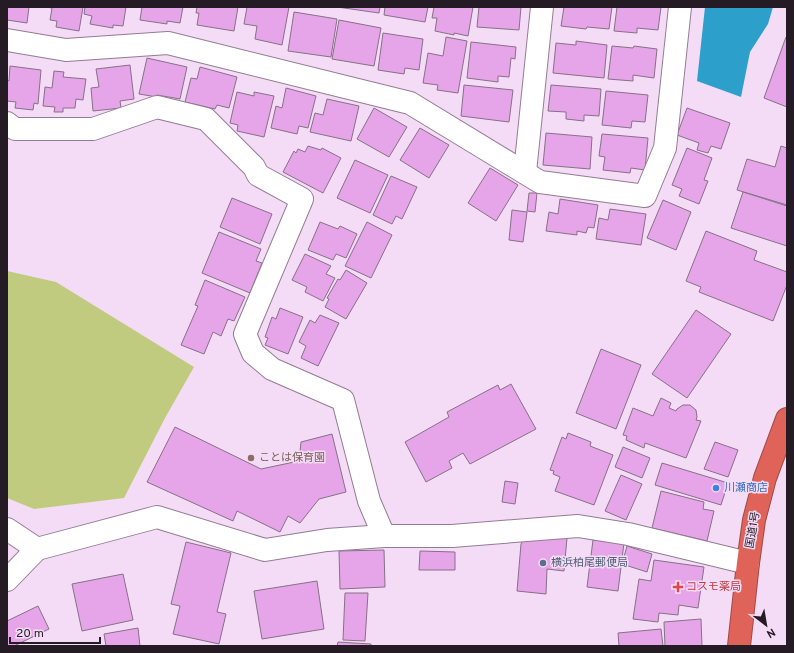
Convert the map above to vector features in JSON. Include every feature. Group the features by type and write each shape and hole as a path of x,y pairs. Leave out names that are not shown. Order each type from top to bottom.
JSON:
{"highway":[{"name":"国道1号","path":"739,646 754,520 764,478 787,420"}],"street":[{"path":"525,172 542,7"},
{"path":"7,40 66,50 168,43 410,103 540,182 645,196 665,148 680,7"},
{"path":"7,123 15,129 93,129 157,107 206,119 254,167 258,175 302,199 245,334 253,353 272,369 343,400 369,502 384,536"},
{"path":"7,580 36,549 157,517 265,550 327,540 384,536 452,536 578,526 628,534 748,563"},
{"path":"7,529 36,549"}],"green space":[{"path":"7,271 56,282 194,367 165,418 124,498 34,509 7,498"}],"water":[{"path":"705,7 773,7 768,24 750,52 741,97 697,81"}],"building":[{"path":"7,7 29,7 27,23 7,20"},
{"path":"46,7 83,7 79,31 56,27 57,21 50,20 52,8"},
{"path":"85,7 126,7 123,26 113,25 113,28 90,24 92,16 84,14"},
{"path":"142,7 183,7 180,23 167,21 167,24 140,20"},
{"path":"197,7 238,7 234,31 197,25 199,13 196,13"},
{"path":"247,7 289,7 282,45 255,39 257,26 244,24"},
{"path":"337,7 380,7 379,13"},
{"path":"385,7 428,7 425,22 384,15"},
{"path":"434,7 473,7 468,36 435,31 437,18 432,18"},
{"path":"479,7 521,7 519,30 477,27"},
{"path":"564,7 612,7 609,29 587,27 586,29 561,26"},
{"path":"617,7 661,7 658,30 637,28 637,33 614,31"},
{"path":"294,12 337,19 331,57 288,51"},
{"path":"339,20 381,28 374,66 332,59"},
{"path":"383,33 423,39 419,70 405,68 404,74 378,70"},
{"path":"446,37 467,41 458,93 437,90 438,85 423,83 428,53 443,56"},
{"path":"787,37 787,107 764,98"},
{"path":"576,41 607,45 604,78 553,73 556,43 576,45"},
{"path":"471,42 516,47 515,59 511,58 509,77 498,76 498,82 467,78"},
{"path":"612,46 633,48 634,46 657,49 654,78 633,75 633,81 608,79"},
{"path":"147,58 187,67 180,99 139,94"},
{"path":"130,65 134,99 120,101 121,108 93,111 91,88 99,87 96,69"},
{"path":"10,66 41,70 38,104 34,103 33,110 15,108 16,102 7,101 7,80 9,81"},
{"path":"200,67 237,77 229,108 217,105 215,109 185,102 191,78 197,79"},
{"path":"54,71 64,72 63,77 86,79 83,100 76,99 75,108 63,108 63,112 54,112 55,107 43,106 45,87 52,88"},
{"path":"464,85 513,90 509,122 461,116"},
{"path":"551,85 601,89 599,116 584,115 584,121 566,119 566,112 548,111"},
{"path":"286,88 316,96 308,128 299,126 297,134 271,128 276,106 282,108"},
{"path":"606,91 648,95 645,122 632,121 631,128 602,125"},
{"path":"237,92 254,96 254,92 274,96 264,137 237,131 238,125 230,123"},
{"path":"327,99 359,106 351,141 310,132 315,113 323,115"},
{"path":"374,108 407,127 389,157 357,139"},
{"path":"687,108 730,123 721,149 711,146 708,153 697,150 699,143 677,135"},
{"path":"420,128 449,145 429,178 400,160"},
{"path":"546,133 592,137 590,169 543,165"},
{"path":"602,134 648,138 645,170 631,168 630,173 603,170 605,157 599,156"},
{"path":"308,146 321,150 322,148 341,158 323,193 283,172 294,151 296,153 298,149 305,152"},
{"path":"781,146 787,148 787,205 737,190 747,159 775,167"},
{"path":"687,148 712,158 704,180 708,181 699,204 679,196 682,189 672,185"},
{"path":"355,160 388,175 370,213 337,198"},
{"path":"490,168 518,185 496,221 468,203"},
{"path":"391,176 417,187 402,219 396,216 392,224 373,215"},
{"path":"743,192 787,206 787,246 731,228"},
{"path":"529,193 537,193 535,212 527,211"},
{"path":"232,198 272,214 260,244 220,227"},
{"path":"560,199 598,205 594,228 588,227 586,233 577,231 577,235 546,231 549,212 558,214"},
{"path":"663,200 691,212 676,250 647,238"},
{"path":"610,209 646,214 641,245 596,239 599,218 608,220"},
{"path":"512,210 527,212 523,242 509,240"},
{"path":"320,222 338,229 340,226 357,234 346,258 336,254 333,260 308,250"},
{"path":"367,222 392,235 371,278 345,266"},
{"path":"706,231 757,251 754,260 787,272 787,285 773,321 699,292 701,287 686,281"},
{"path":"219,232 261,249 256,261 262,263 250,293 202,273"},
{"path":"305,254 331,266 326,274 335,278 323,301 305,292 307,287 292,280"},
{"path":"346,270 367,283 346,319 325,307 329,299 327,298 338,279 340,280"},
{"path":"205,280 245,297 234,321 228,319 221,336 213,332 204,354 181,345 198,306 195,305"},
{"path":"280,308 303,317 288,354 265,345 268,338 265,337 272,317 276,319"},
{"path":"696,310 731,334 687,398 652,374"},
{"path":"320,315 339,323 318,366 301,358 306,346 299,342 310,320 315,323"},
{"path":"601,349 641,365 616,429 576,413"},
{"path":"511,384 536,429 470,464 463,453 449,461 452,468 426,482 405,442 449,417 447,412 498,385 500,390"},
{"path":"661,398 671,403 669,408 676,411 683,405 690,405 696,410 696,420 701,421 686,458 645,443 644,448 626,440 627,436 623,435 633,408 653,416"},
{"path":"175,427 261,469 299,461 301,442 332,434 346,492 319,499 300,523 288,516 280,532 237,511 233,521 147,482"},
{"path":"568,433 591,442 590,446 613,455 594,505 555,491 560,477 553,474 554,471 550,470 562,437 566,439"},
{"path":"715,442 738,450 728,477 704,469"},
{"path":"623,447 650,458 642,478 615,467"},
{"path":"662,463 728,483 721,505 655,485"},
{"path":"621,475 642,484 626,520 605,511"},
{"path":"505,481 518,483 515,504 502,502"},
{"path":"661,491 704,502 703,509 714,511 707,541 652,528"},
{"path":"567,538 564,571 547,569 546,594 517,591 521,544 523,540"},
{"path":"593,540 624,543 618,591 587,587"},
{"path":"186,542 231,553 217,612 226,614 219,644 173,634 180,606 171,604"},
{"path":"627,546 652,554 647,572 622,564"},
{"path":"384,550 385,587 340,589 339,551"},
{"path":"420,551 455,552 455,570 419,570"},
{"path":"654,560 704,567 698,608 679,605 678,615 659,613 658,622 633,619 639,579 651,581"},
{"path":"123,574 133,620 82,631 72,584"},
{"path":"317,581 324,629 262,639 254,591"},
{"path":"345,593 368,593 365,641 343,640"},
{"path":"38,606 49,629 14,646 7,646 7,621"},
{"path":"701,619 702,646 665,646 664,622"},
{"path":"138,628 140,646 106,646 104,634"},
{"path":"661,629 663,646 619,646 618,633"},
{"path":"338,642 371,644 371,646 337,646"}],"place":[{"name":"ことは保育園","path":"251,458"},
{"name":"川瀬商店","path":"716,488"},
{"name":"横浜柏尾郵便局","path":"543,563"},
{"name":"コスモ薬局","path":"678,587"}]}
